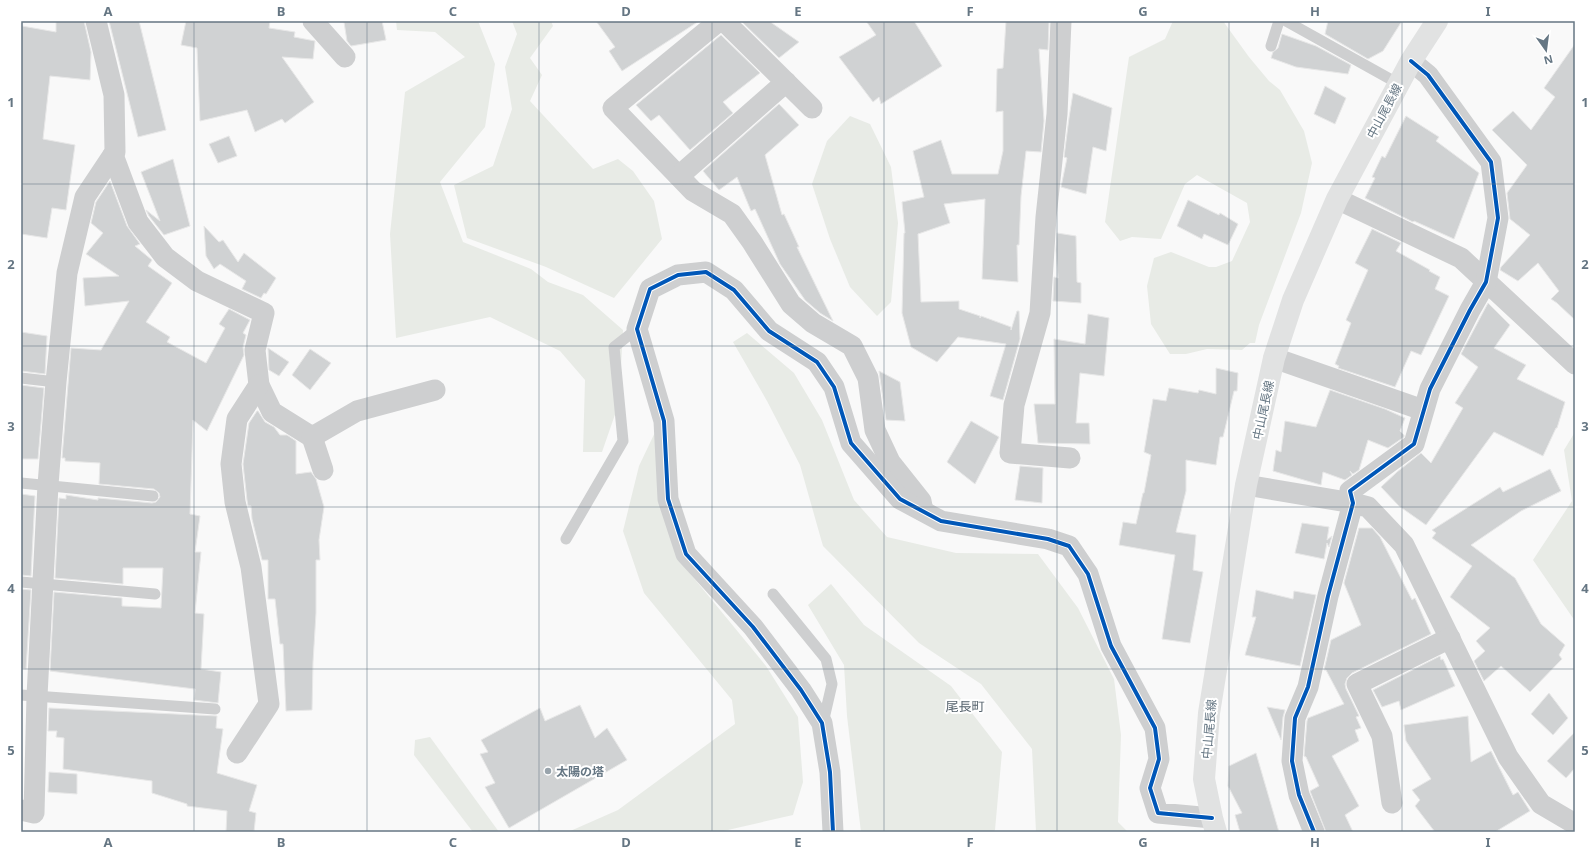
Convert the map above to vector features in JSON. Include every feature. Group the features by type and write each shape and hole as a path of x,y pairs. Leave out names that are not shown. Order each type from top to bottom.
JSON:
{"main road":[{"name":"中山尾長線","path":"1214,825 1204,779 1209,713 1246,485 1274,358 1293,300 1336,199 1411,61 1437,21"}],"street":[{"path":"21,810 34,812 29,696 43,583 48,485 56,382 67,273 85,197 115,152 114,96 96,21"},
{"path":"313,21 345,57"},
{"path":"719,21 613,108 693,191 732,214 792,304 813,323 852,346 868,378 875,430 890,462 921,501 923,511"},
{"path":"724,21 812,108"},
{"path":"1061,21 1057,114 1046,217 1040,313 1014,405 1010,453 1070,458"},
{"path":"1314,832 1299,795 1292,761 1295,718 1308,687 1328,596 1353,503 1350,492 1414,444 1430,389 1486,282 1498,218 1491,162 1428,75 1411,61"},
{"path":"679,176 786,82"},
{"path":"113,155 138,222 165,257 197,281 264,313 255,350 259,385 272,412 312,437 323,470"},
{"path":"1336,199 1461,258 1575,364"},
{"path":"833,832 830,772 822,723 801,690 753,627 686,554 668,499 664,420 637,329 650,290 678,275 706,272 734,290 769,331 817,362 834,387 850,443 900,499 941,521 1048,539 1069,546 1088,574 1111,646 1155,728 1159,759 1150,788 1158,813 1214,825"},
{"path":"1274,358 1423,410"},
{"path":"237,753 269,704 251,567 235,502 231,464 237,419 259,385"},
{"path":"312,437 357,411 435,390"},
{"path":"1246,485 1353,503 1368,507 1404,545 1508,757 1541,804 1575,824"},
{"path":"1392,803 1382,736 1358,684 1450,638"}],"lane":[{"path":"1271,46 1279,21"},
{"path":"1286,21 1399,84"},
{"path":"566,539 623,441 614,347 637,329"},
{"path":"21,378 56,382"},
{"path":"21,483 153,496"},
{"path":"21,582 155,594"},
{"path":"773,594 826,658 832,684 822,723"},
{"path":"29,696 215,709"}],"shaded area":[{"path":"396,21 478,21 495,64 485,127 440,182 463,242 531,269 548,282 583,295 623,330 619,403 602,452 583,452 585,380 560,351 490,317 396,338 390,234 405,92 465,57 435,32 397,30"},
{"path":"512,21 551,21 553,26 530,58 542,75 530,101 593,169 618,159 633,171 654,201 662,239 614,298 546,267 467,238 454,185 493,166 512,109 505,67 517,34"},
{"path":"1173,21 1223,21 1249,57 1269,81 1280,90 1304,131 1312,163 1301,213 1259,325 1255,343 1250,343 1242,350 1207,349 1186,354 1170,354 1151,324 1147,286 1154,258 1171,252 1209,267 1216,267 1232,261 1250,222 1247,203 1197,175 1185,184 1161,239 1132,237 1120,241 1105,222 1129,57 1165,39"},
{"path":"850,116 870,124 891,167 898,223 891,302 877,316 850,287 830,239 812,184 827,141"},
{"path":"747,333 794,373 822,420 854,500 887,537 956,553 1038,554 1078,608 1114,679 1121,735 1118,822 1128,832 1036,832 1032,749 981,684 919,643 823,546 800,465 767,401 733,342"},
{"path":"658,426 679,560 766,666 798,717 803,782 793,815 719,832 568,832 618,810 735,724 732,700 644,593 623,531 639,466"},
{"path":"1575,432 1575,621 1533,560 1572,501 1564,450"},
{"path":"831,584 864,625 951,686 1002,752 995,830 992,832 861,832 847,716 844,665 808,605"},
{"path":"430,737 499,832 473,832 414,755 415,740"}],"building":[{"path":"56,21 84,21 91,52 90,80 50,76 43,139 75,145 66,210 52,208 47,238 21,234 21,43 22,26 56,32"},
{"path":"109,21 139,21 166,130 138,137"},
{"path":"186,21 270,21 269,28 295,32 294,37 315,41 313,59 282,57 314,102 285,123 282,119 255,132 247,110 200,121 197,48 181,45"},
{"path":"382,21 386,40 351,46 347,41 344,22"},
{"path":"596,21 699,21 622,71 609,51 615,47"},
{"path":"741,21 769,21 799,42 779,58"},
{"path":"866,21 914,21 942,66 881,104 879,97 873,102 839,57 876,35"},
{"path":"1006,21 1049,22 1048,50 1039,49 1044,121 1041,152 1026,151 1021,196 1019,245 1017,245 1018,282 982,279 985,199 944,204 950,223 918,234 921,302 959,301 959,309 980,316 980,318 981,316 1011,327 1011,330 1017,311 1019,311 1020,339 1003,400 990,396 1006,344 958,337 937,362 911,347 902,313 905,233 902,202 924,197 913,151 941,140 952,174 998,174 1003,151 1003,111 996,112 997,69 1003,68"},
{"path":"1328,21 1402,21 1383,51 1368,59 1325,34"},
{"path":"1282,34 1316,46 1351,65 1348,74 1296,67 1271,58 1273,52 1278,48"},
{"path":"721,35 760,73 723,102 733,113 690,150 659,115 651,121 636,105"},
{"path":"1575,44 1575,320 1551,299 1559,291 1538,263 1518,281 1500,270 1530,235 1510,219 1507,193 1527,165 1492,130 1513,111 1531,130 1555,97 1544,88"},
{"path":"1325,86 1346,98 1335,124 1314,114"},
{"path":"1073,93 1112,108 1106,151 1093,147 1086,194 1061,187 1067,158 1064,157"},
{"path":"779,104 799,125 765,155 782,215 784,214 799,247 797,247 833,321 820,313 805,300 780,264 755,209 751,211 737,177 719,190 703,171"},
{"path":"1406,116 1439,137 1436,141 1479,173 1454,239 1414,221 1413,222 1365,198 1375,178 1372,177 1382,156 1385,158"},
{"path":"229,136 237,156 218,163 209,144"},
{"path":"173,159 190,226 164,235 146,210 160,221 141,172"},
{"path":"110,181 127,226 140,244 135,246 152,260 148,266 172,283 146,322 170,337 167,342 206,363 225,328 219,324 229,309 250,320 243,333 246,335 243,347 244,355 207,431 193,420 190,514 200,516 195,552 201,552 195,613 204,614 201,669 221,672 218,703 194,700 195,689 50,671 54,592 122,598 122,606 161,608 163,568 123,568 123,584 55,578 59,498 66,499 66,495 98,500 98,498 152,503 156,502 160,497 159,493 154,489 99,484 100,463 65,461 65,458 62,458 71,348 101,350 129,301 85,306 83,278 119,276 86,254 103,233 91,223 96,202"},
{"path":"1188,200 1219,215 1220,213 1238,224 1228,245 1204,234 1202,239 1177,226"},
{"path":"204,226 219,242 223,240 238,262 244,253 276,278 266,294 264,293 261,298 242,289 246,281 220,264 214,269 206,256"},
{"path":"1372,229 1401,243 1396,251 1440,277 1435,289 1449,296 1421,355 1411,351 1395,387 1338,368 1339,366 1335,364 1351,323 1346,320 1368,270 1355,263"},
{"path":"1057,233 1076,236 1077,282 1081,283 1081,303 1053,301 1054,277 1058,278 1056,250"},
{"path":"1488,303 1510,325 1494,348 1526,365 1517,379 1565,402 1557,428 1543,456 1494,432 1426,525 1399,506 1381,487 1421,453 1431,463 1463,408 1455,403 1478,367 1461,354"},
{"path":"1088,314 1109,318 1104,376 1080,373 1076,423 1089,423 1090,444 1038,443 1034,404 1055,404 1054,339 1085,344"},
{"path":"21,332 47,336 45,374 21,371"},
{"path":"268,348 289,362 279,376 269,370"},
{"path":"310,349 331,363 310,390 292,375"},
{"path":"1216,368 1238,373 1237,391 1234,391 1223,437 1220,437 1216,465 1186,460 1186,491 1176,532 1196,535 1193,570 1203,572 1190,643 1162,639 1175,555 1119,545 1123,522 1136,524 1144,493 1151,455 1144,452 1153,399 1166,401 1169,388 1198,393 1199,390 1216,394"},
{"path":"879,371 900,382 905,421 886,420"},
{"path":"21,385 44,388 38,459 21,459"},
{"path":"1330,390 1385,409 1405,418 1400,431 1404,437 1388,448 1368,440 1359,470 1353,474 1350,471 1352,475 1345,480 1323,472 1321,485 1273,471 1276,450 1281,452 1285,421 1316,427"},
{"path":"257,411 265,422 274,427 280,435 287,435 296,441 296,474 311,472 316,479 324,507 319,540 320,560 316,560 316,613 312,710 286,711 283,644 280,644 275,599 268,599 268,560 262,560 252,519 251,506 248,506 243,464 249,423"},
{"path":"971,421 999,437 975,484 947,462"},
{"path":"1020,466 1043,468 1042,503 1015,500"},
{"path":"1550,469 1561,491 1521,511 1471,545 1515,578 1541,624 1565,645 1559,655 1562,659 1530,692 1501,666 1484,681 1474,661 1485,651 1476,641 1490,628 1450,597 1472,566 1432,538 1436,533 1432,530 1500,487 1503,492"},
{"path":"21,494 35,496 31,576 21,575"},
{"path":"1302,523 1329,527 1327,540 1332,536 1329,547 1327,543 1324,559 1295,553"},
{"path":"1359,528 1372,528 1380,537 1412,600 1415,598 1431,634 1352,673 1347,678 1345,684 1346,689 1359,716 1356,717 1361,728 1355,730 1359,741 1332,756 1359,806 1345,815 1353,832 1326,832 1310,791 1319,786 1306,757 1304,756 1307,721 1308,718 1344,704 1326,670 1324,670 1331,640 1361,625 1344,583"},
{"path":"21,589 31,590 26,669 21,668"},
{"path":"1256,590 1293,599 1294,591 1316,595 1300,666 1245,655 1256,617 1252,617"},
{"path":"1440,656 1441,660 1443,659 1455,686 1401,710 1399,701 1382,707 1373,690"},
{"path":"1549,693 1568,718 1553,735 1531,714"},
{"name":"太陽の塔","path":"580,705 595,738 607,728 627,760 509,828 485,787 495,783 480,754 488,752 481,740 540,708 545,721"},
{"path":"1267,707 1285,710 1281,740"},
{"path":"49,708 217,716 216,728 223,729 217,773 257,785 249,811 256,813 254,832 226,832 227,811 187,806 187,804 152,793 152,781 63,769 64,738 56,737 57,731 48,731"},
{"path":"1468,716 1471,762 1491,751 1513,795 1518,792 1530,811 1495,832 1435,832 1415,806 1420,800 1412,790 1431,779 1406,741 1404,725"},
{"path":"1575,732 1575,768 1566,778 1547,761"},
{"path":"1256,753 1279,832 1240,832 1235,815 1242,813 1228,786 1229,766"},
{"path":"49,772 77,774 77,794 48,792"}],"cycle path":[{"path":"1314,832 1299,795 1292,761 1295,718 1308,687 1328,596 1353,503 1350,491 1414,444 1430,389 1486,282 1498,218 1491,162 1428,75 1411,61"},
{"path":"833,832 830,772 822,723 801,690 753,627 686,554 668,499 664,421 637,329 650,289 678,275 706,272 734,290 769,331 817,362 834,387 851,443 900,499 941,521 1048,539 1069,546 1088,574 1111,646 1155,728 1159,759 1150,788 1158,813 1212,818"}],"place":[{"name":"太陽の塔","path":"548,771"}],"district":[{"name":"尾長町","path":"965,706"}]}
